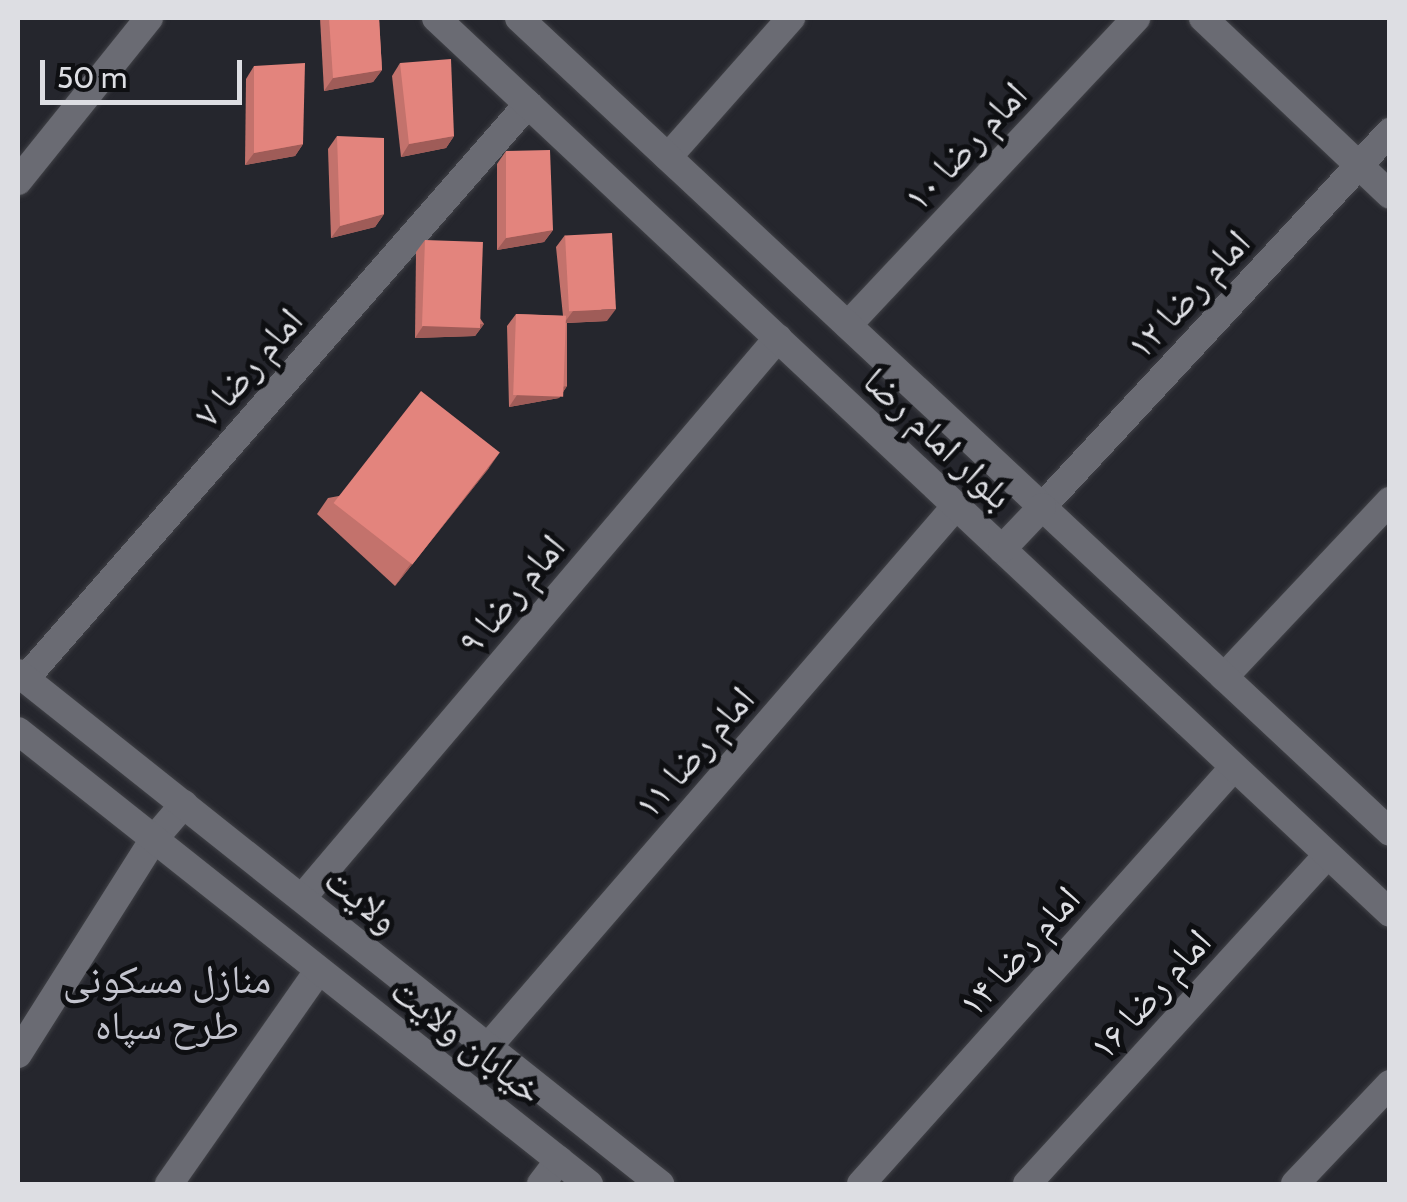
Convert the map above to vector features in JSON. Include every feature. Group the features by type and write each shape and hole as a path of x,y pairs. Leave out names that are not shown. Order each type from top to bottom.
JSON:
{"street":[{"path":"18,181 149,18"},
{"name":"بلوار امام رضا","path":"436,18 1390,913"},
{"name":"بلوار امام رضا","path":"519,18 1390,832"},
{"path":"668,157 791,18"},
{"name":"امام رضا ۱۰","path":"848,325 1136,18"},
{"path":"1204,18 1390,194"},
{"name":"امام رضا ۷","path":"21,676 528,104"},
{"name":"امام رضا ۱۲","path":"1002,549 1390,132"},
{"name":"امام رضا ۹","path":"302,898 778,338"},
{"path":"1224,677 1390,501"},
{"name":"امام رضا ۱۱","path":"488,1047 956,506"},
{"name":"ولایت","path":"21,676 660,1184"},
{"name":"خیابان ولایت","path":"18,731 589,1184"},
{"name":"امام رضا ۱۴","path":"860,1184 1234,767"},
{"path":"18,1054 154,840 184,804"},
{"name":"امام رضا ۱۶","path":"1027,1184 1327,855"},
{"path":"169,1184 318,970"},
{"path":"1296,1184 1390,1084"},
{"path":"541,1184 559,1160"}],"building":[{"path":"329,18 379,18 382,70 333,78"},
{"path":"451,59 454,136 409,144 400,63"},
{"path":"305,63 303,144 254,153 254,66"},
{"path":"337,136 384,138 384,214 340,226"},
{"path":"550,150 553,230 506,238 506,151"},
{"path":"612,233 616,309 569,311 565,235"},
{"path":"425,240 483,242 480,328 422,326"},
{"path":"516,314 566,316 563,397 513,395"},
{"path":"421,391 500,453 412,564 334,503"}],"district":[{"name":"منازل مسکونی طرح سپاه","path":"167,1002"}]}
